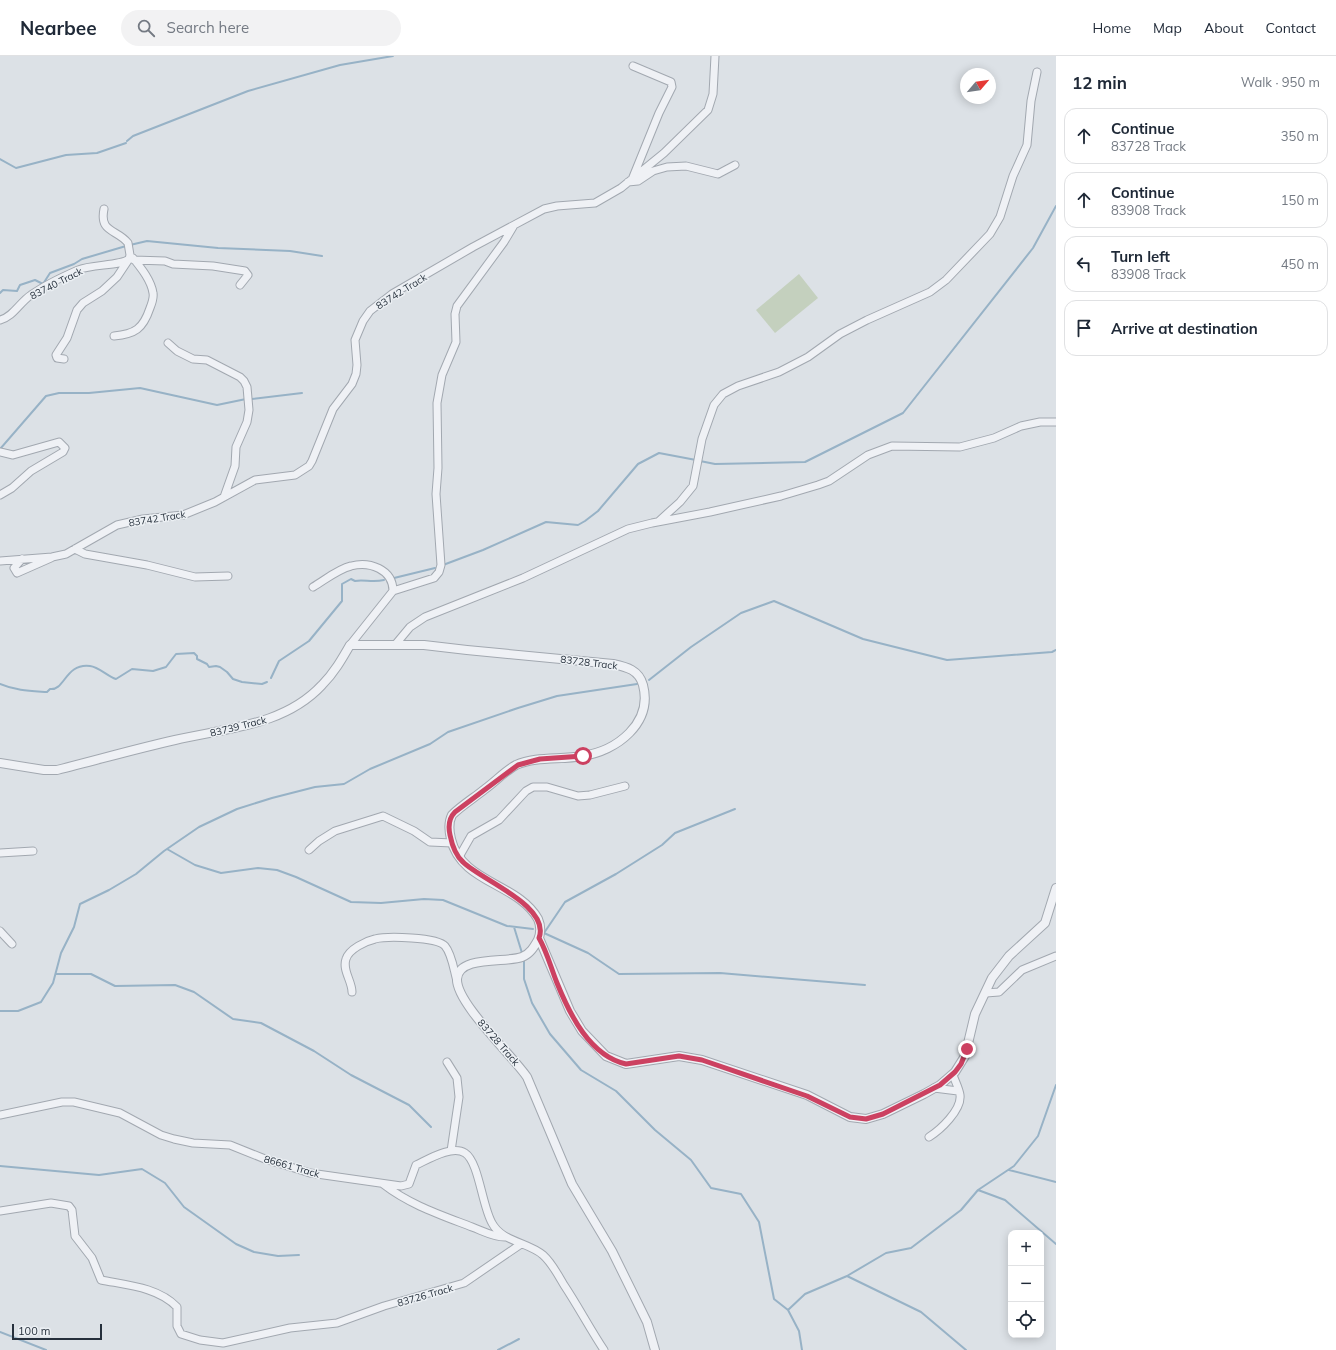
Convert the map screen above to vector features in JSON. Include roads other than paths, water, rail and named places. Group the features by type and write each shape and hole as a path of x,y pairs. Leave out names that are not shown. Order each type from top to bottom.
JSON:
{"street":[{"name":"83742 Track","path":"0,561 52,557 75,549 117,525 143,519 183,515 224,497 250,482 295,475 309,466 334,409 352,384 356,374 355,340 363,321 370,311 392,294 473,247 550,207 595,203 603,200 630,181 664,153 708,110 712,102 715,56"},
{"path":"634,66 671,82 672,87 659,113 630,181 638,181 653,171 667,167 686,166 718,174 735,165"},
{"path":"659,522 680,502 693,486 702,439 714,405 723,394 738,386 779,372 813,354 840,334 867,320 930,292 946,280 990,234 1000,217 1013,176 1027,145 1031,101 1037,72"},
{"path":"104,209 103,219 106,226 126,240 130,249 131,258 145,274 154,297 145,321 139,328 130,334 114,336"},
{"path":"313,587 350,566 366,565 388,573 393,585 393,591 434,578 439,572 441,565 436,494 438,468 437,403 439,388 456,342 455,314 457,306 479,273 504,242 513,226"},
{"path":"64,358 57,358 56,355 67,338 76,310 83,303 102,291 117,277 131,258"},
{"name":"83740 Track","path":"0,320 9,316 31,294 57,280 86,267 121,263 131,258 165,261 173,264 213,266 245,271 248,275 240,285"},
{"path":"168,343 177,351 193,359 207,360 240,377 247,387 249,410 247,422 236,448 235,466 224,497"},
{"path":"395,645 410,627 432,614 513,582 616,534 659,522 724,509 818,485 829,481 868,455 892,446 960,448 994,438 1021,426 1040,422 1056,422"},
{"path":"0,452 13,455 59,442 62,443 65,448 63,452 30,471 12,488 0,495"},
{"path":"75,549 85,554 147,565 195,577 228,576"},
{"path":"22,559 14,568 17,574 52,557"},
{"name":"83739 Track","path":"0,763 44,770 57,770 155,744 260,722 287,710 309,697 333,673 350,645 393,591"},
{"name":"83728 Track","path":"350,645 446,647 613,664 634,670 642,683 645,700 641,718 637,725 624,737 593,754 530,761 511,768 452,815 449,824 452,843 458,857 473,871 516,897 532,912 540,925 539,938 564,999 582,1031 606,1056 618,1062 632,1064 679,1056 702,1060 789,1089 858,1119 866,1119 883,1114 934,1088 953,1074 965,1056 975,1014 992,978 1003,962 1045,922 1056,888"},
{"path":"458,857 471,836 498,820 526,791 533,787 547,787 578,796 590,795 625,786"},
{"path":"309,850 319,840 334,831 383,816 414,831 430,842 452,843"},
{"path":"0,853 33,850"},
{"path":"0,931 12,944"},
{"path":"352,992 345,965 346,957 357,948 380,938 416,939 441,943 446,946 449,953 457,981"},
{"path":"457,981 460,972 472,964 522,957 533,948 539,938"},
{"path":"986,993 999,992 1022,970 1056,956"},
{"name":"83728 Track","path":"457,981 460,992 480,1022 520,1066 527,1077 572,1184 612,1251 646,1322 655,1350"},
{"path":"447,1062 457,1078 459,1097 451,1151 460,1151 470,1157 477,1172 488,1215 497,1231 521,1244 533,1248 550,1264 604,1350"},
{"path":"929,1137 942,1128 955,1110 960,1099 953,1074"},
{"path":"934,1088 958,1091"},
{"name":"86661 Track","path":"0,1115 62,1102 74,1102 120,1113 161,1135 174,1139 193,1143 230,1144 265,1159 310,1173 405,1186 410,1181 416,1165 451,1151"},
{"path":"383,1184 404,1199 426,1210 488,1234 507,1237"},
{"name":"83726 Track","path":"0,1211 51,1203 69,1206 72,1210 75,1236 92,1258 101,1280 146,1290 170,1301 177,1307 177,1326 181,1334 210,1342 223,1343 290,1328 337,1323 384,1306 464,1283 521,1244"}],"waterway":[{"path":"127,141 133,136 248,91 340,65 393,56"},
{"path":"0,159 16,168 66,155 97,153 126,143"},
{"path":"700,461 715,464 805,462 903,413 1033,248 1056,206"},
{"path":"130,245 147,241 218,248 290,251 322,256"},
{"path":"0,293 3,290 17,291 20,285 35,280 43,284 50,273 74,264 82,259 126,246"},
{"path":"0,449 46,396 59,393 89,393 140,388 217,405 246,399"},
{"path":"252,399 302,393"},
{"path":"443,565 483,550 546,522 578,525 598,511 638,464 659,453 696,460"},
{"path":"394,578 435,568"},
{"path":"271,678 279,661 309,641 342,601 342,584 351,579 355,581 384,580"},
{"path":"649,680 691,647 741,613 774,601 863,639 947,660 1052,652 1056,650"},
{"path":"0,684 29,691 47,692 50,689 59,686 70,672 82,666 93,667 116,679 132,669 153,671 166,667 176,654 194,653 197,656 197,659 207,664 209,667 220,667 233,679 242,682 262,684 267,682"},
{"path":"0,1011 18,1011 41,1002 53,983 61,953 74,927 80,904 109,890 136,874 164,851 199,827 237,809 272,798 315,787 344,784 370,769 430,744 448,732 518,708 557,696 637,684"},
{"path":"735,809 675,833 662,845 616,874 565,902 544,933 588,953 619,974 720,973 865,985"},
{"path":"167,849 195,865 221,873 258,868 277,870 351,902 381,903 424,899 443,900 507,926 533,929"},
{"path":"514,927 522,953"},
{"path":"524,960 524,979 532,1003 550,1034 581,1070 616,1091 655,1130 691,1160 711,1188 741,1194 759,1222 774,1299 788,1310 799,1331 802,1350"},
{"path":"56,974 91,974 115,986 175,985 194,992 233,1019 261,1023 314,1051 351,1075 409,1105 431,1127"},
{"path":"788,1310 805,1294 847,1276 886,1253 911,1248 961,1210 978,1190 1014,1166 1038,1136 1056,1085"},
{"path":"0,1166 99,1175 142,1169 165,1183 184,1207 236,1244 254,1252 278,1256 299,1255"},
{"path":"1009,1170 1056,1182"},
{"path":"978,1190 1005,1200 1056,1244"},
{"path":"847,1276 921,1312 966,1350"},
{"path":"0,1332 46,1350"},
{"path":"498,1350 519,1339"}]}
